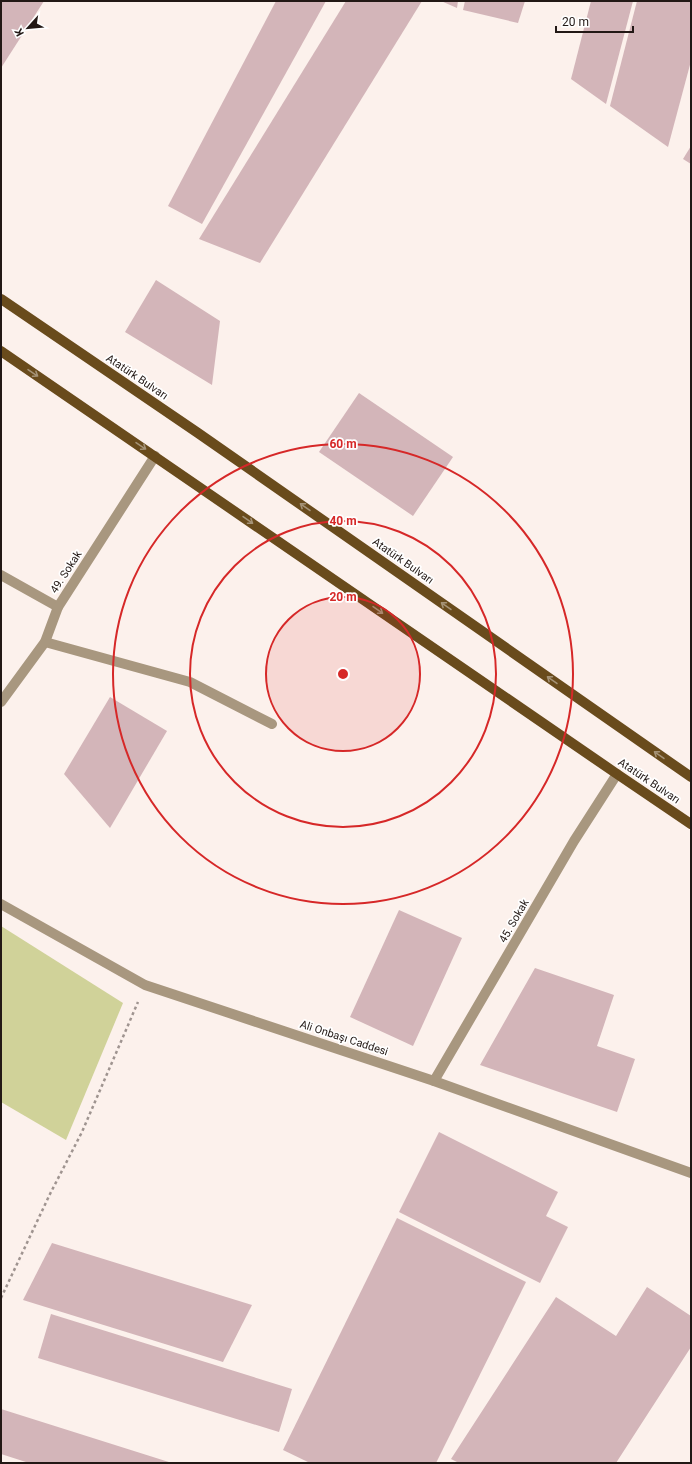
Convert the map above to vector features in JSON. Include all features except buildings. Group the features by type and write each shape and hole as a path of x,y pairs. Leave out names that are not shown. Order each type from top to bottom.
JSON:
{"main road":[{"name":"Atatürk Bulvarı","path":"1,299 198,433 691,777"},
{"name":"Atatürk Bulvarı","path":"1,351 691,824"}],"street":[{"name":"49. Sokak","path":"1,702 45,642 58,607 155,456"},
{"path":"1,575 58,607"},
{"path":"45,642 190,682 272,724"},
{"name":"45. Sokak","path":"434,1081 574,841 617,774"},
{"name":"Ali Onbaşı Caddesi","path":"1,904 145,985 434,1081 691,1173"}],"path":[{"path":"1,1298 50,1194 82,1132 145,985"}],"green space":[{"path":"1,926 123,1003 66,1140 1,1102"}]}
